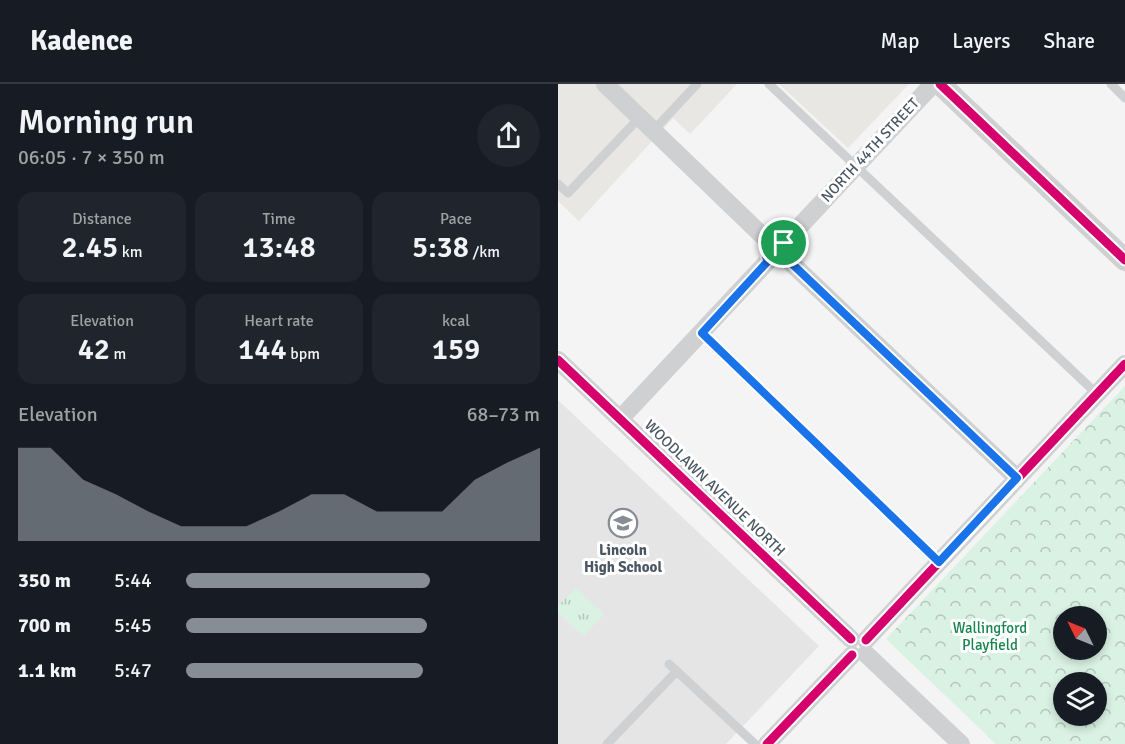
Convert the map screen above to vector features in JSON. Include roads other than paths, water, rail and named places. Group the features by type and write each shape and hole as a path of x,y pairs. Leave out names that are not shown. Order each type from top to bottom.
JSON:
{"street":[{"path":"606,84 777,252 1017,478"},
{"name":"NORTH 44TH STREET","path":"620,419 933,84"},
{"path":"940,84 1125,260"},
{"name":"WOODLAWN AVENUE NORTH","path":"558,361 961,744"},
{"path":"767,744 1125,364"}],"lane":[{"path":"654,130 697,84"},
{"path":"769,84 1097,394"},
{"path":"1111,84 1125,98"},
{"path":"558,184 568,193 640,117"},
{"path":"702,333 939,562"},
{"path":"607,744 673,668 755,744"}],"place":[{"name":"Lincoln High School","path":"623,523"}],"park label":[{"name":"Wallingford Playfield","path":"990,636"}]}
